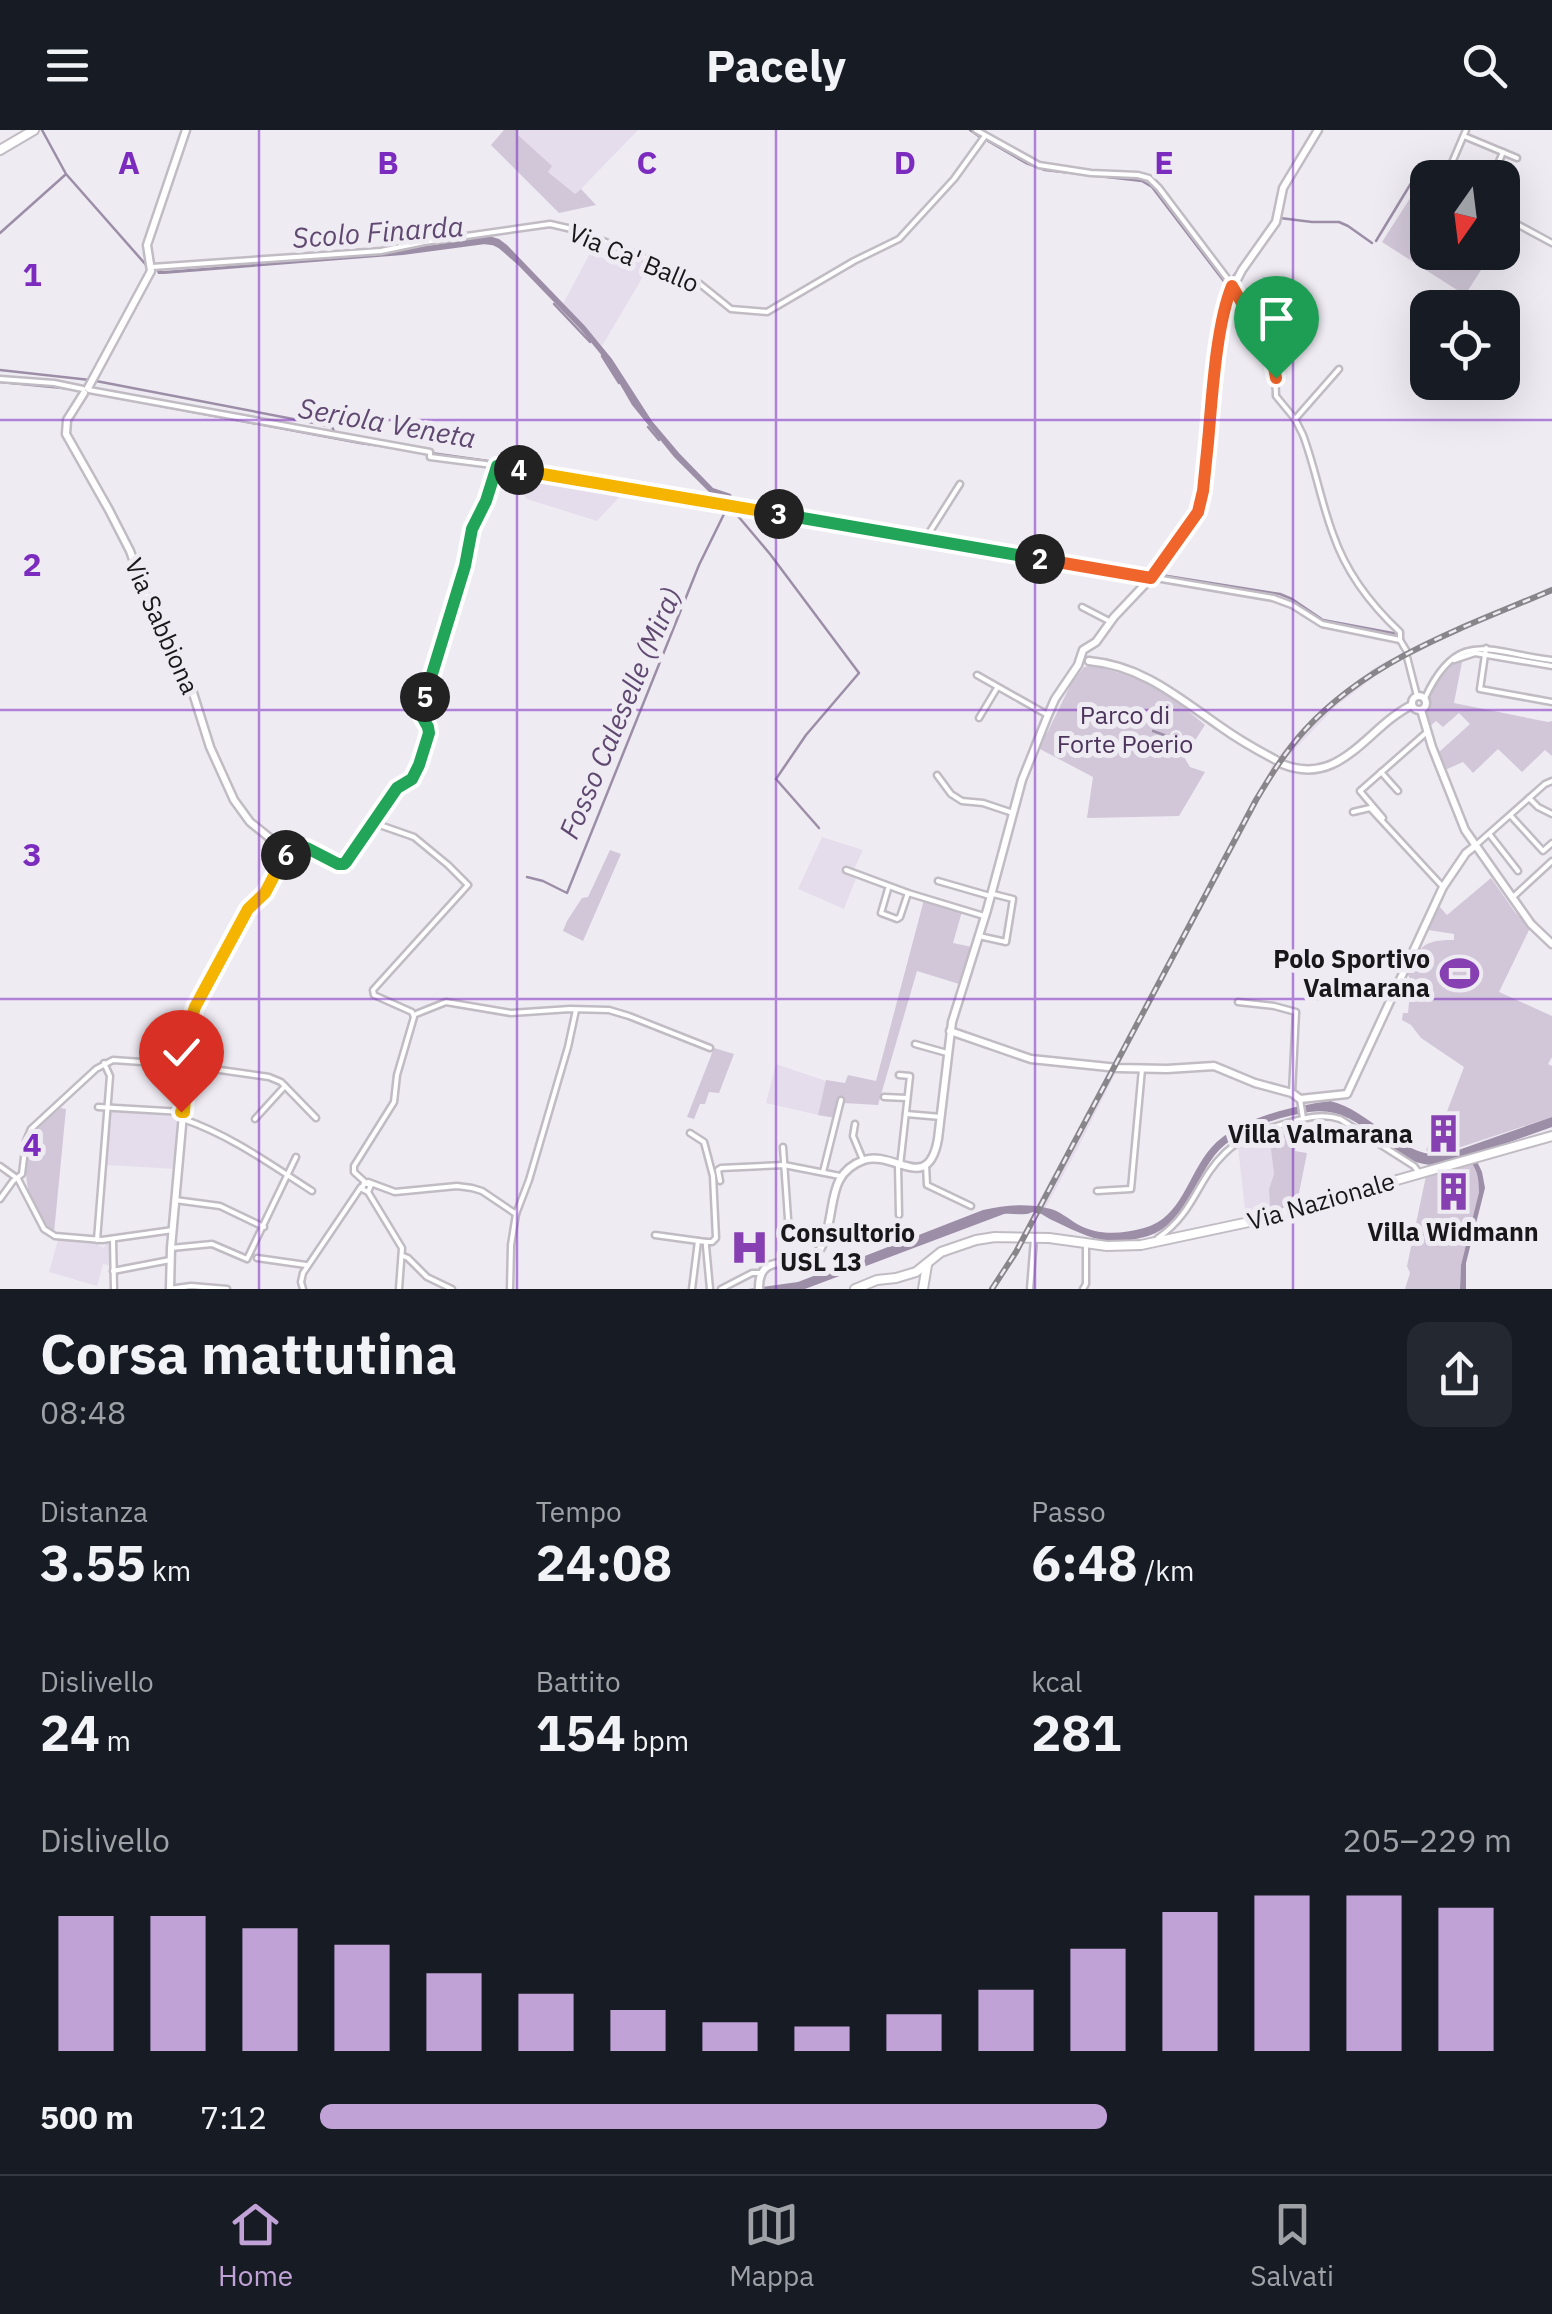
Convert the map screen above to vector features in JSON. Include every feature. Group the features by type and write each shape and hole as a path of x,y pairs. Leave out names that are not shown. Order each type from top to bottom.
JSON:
{"main road":[{"path":"0,150 34,130"},
{"name":"Via Nazionale","path":"915,1276 941,1252 976,1240 1029,1238 1124,1247 1157,1242 1249,1222 1552,1134"},
{"path":"860,1287 890,1281 904,1287 915,1276"},
{"path":"860,1287 876,1280 915,1276"},
{"path":"915,1276 923,1289"}],"street":[{"path":"86,390 152,267 147,245 186,130"},
{"path":"976,130 1039,166 1138,175 1149,178 1160,188 1246,310 1267,329 1276,396 1295,419 1307,444 1339,549 1354,578 1406,650"},
{"path":"759,1281 771,1265 802,1260 818,1252 840,1176 851,1166 878,1158 914,1169 926,1164 937,1147 950,1030 1026,768 1055,699 1110,622 1186,532 1200,507 1226,305 1232,286 1273,228 1285,183 1318,130"},
{"path":"1454,160 1465,133 1517,158"},
{"name":"Via Ca' Ballo","path":"152,267 381,251 550,224 576,230 650,260 700,284 731,309 767,312 898,239 954,179 985,136"},
{"path":"1499,160 1502,152"},
{"path":"1520,226 1552,243"},
{"path":"1295,419 1339,369"},
{"path":"0,379 54,383 497,466 1282,600 1322,624 1400,637"},
{"name":"Via Sabbiona","path":"86,390 67,420 66,434 130,552 155,620 193,693 210,746 234,800 254,826 276,844 280,854"},
{"path":"227,1289 170,1289 190,1024 195,1007 248,909 265,893 280,854 292,855 307,848 344,864 397,788 411,781 429,730 421,709 465,566 472,529 497,466"},
{"path":"929,533 960,484"},
{"path":"1082,607 1110,622"},
{"path":"1485,651 1480,688 1552,702"},
{"path":"1421,710 1412,705 1412,699 1421,697 1445,666 1465,655 1485,651 1552,663"},
{"path":"1089,655 1160,683 1228,732 1279,762 1308,770 1336,763 1412,705"},
{"path":"1408,657 1426,706 1421,710"},
{"path":"977,675 1048,715"},
{"path":"979,718 997,688"},
{"path":"1421,710 1460,820 1512,898 1552,944"},
{"path":"1384,818 1361,789 1426,732"},
{"path":"1381,772 1398,791"},
{"path":"937,775 962,801 1013,812"},
{"path":"1300,1102 1349,1093 1444,887 1467,852 1552,781"},
{"path":"1530,798 1552,814"},
{"path":"1352,812 1370,808 1444,887"},
{"path":"1510,815 1543,852 1552,843"},
{"path":"374,823 414,837 468,885 372,991 374,994 414,1015 446,1002 512,1013 620,1013 710,1048"},
{"path":"1489,834 1518,871"},
{"path":"1512,898 1552,861"},
{"path":"846,870 908,894 985,916"},
{"path":"938,881 1013,900 1006,942 979,936"},
{"path":"889,887 883,914 899,918 908,894"},
{"path":"1238,1002 1296,1012 1292,1093"},
{"path":"510,1289 516,1214 530,1180 576,1010"},
{"path":"399,1289 402,1248 368,1192 371,1186 354,1172 354,1166 394,1102 414,1015"},
{"path":"950,1030 1030,1058 1142,1069 1214,1066 1292,1093 1300,1102 1302,1118"},
{"path":"915,1044 947,1053"},
{"path":"0,1199 23,1173 30,1132 104,1063 116,1060 187,1066 269,1077 285,1086 316,1118"},
{"path":"97,1240 110,1076 104,1063"},
{"path":"1097,1191 1132,1189 1142,1069"},
{"path":"899,1075 910,1076 899,1165 899,1216"},
{"path":"255,1118 285,1086"},
{"path":"884,1096 908,1098"},
{"path":"823,1172 841,1100"},
{"path":"98,1107 183,1116 270,1162 312,1191"},
{"path":"906,1114 941,1117"},
{"path":"1157,1242 1183,1217 1226,1152 1250,1136 1302,1118 1326,1116 1340,1120 1414,1166 1420,1174"},
{"path":"855,1124 853,1136 864,1160"},
{"path":"655,1235 706,1242 716,1237 713,1176 705,1144 690,1133"},
{"path":"784,1147 788,1233"},
{"path":"171,1248 212,1244 247,1260 296,1156"},
{"path":"926,1164 927,1185 971,1206"},
{"path":"720,1181 721,1168 784,1165 840,1176"},
{"path":"0,1166 18,1179 47,1232 97,1240 173,1230"},
{"path":"365,1184 395,1192 450,1186 472,1188 516,1214"},
{"path":"303,1289 302,1278 308,1266 365,1184"},
{"path":"176,1200 220,1206 264,1227"},
{"path":"1029,1238 1030,1289"},
{"path":"113,1239 114,1289"},
{"path":"692,1289 698,1241"},
{"path":"706,1242 710,1289"},
{"path":"1083,1289 1086,1244"},
{"path":"403,1256 427,1276 452,1289"},
{"path":"257,1258 308,1266"},
{"path":"113,1271 170,1260"},
{"path":"721,1289 754,1273 759,1281"},
{"path":"741,1279 759,1281"}],"shaded area":[{"path":"638,130 575,195 547,171 551,167 516,133"},
{"path":"489,236 507,245 585,326 612,359 652,421 713,488 731,494 733,502 709,492 674,457 632,405 607,362 581,330 493,243 403,255 164,274 158,274 156,269 369,255"},
{"path":"626,252 651,263 602,346 563,304 590,253 620,264"},
{"path":"505,471 625,491 597,521 527,499"},
{"path":"1552,586 1552,593 1387,667 1335,707 1284,761 1278,757 1330,701 1377,666"},
{"path":"1273,764 1280,767 1119,1065 1113,1065"},
{"path":"822,837 863,850 853,871 857,876 844,909 798,889"},
{"path":"776,1064 826,1081 818,1115 766,1103"},
{"path":"1110,1069 1117,1070 1080,1144 1045,1209 1036,1207"},
{"path":"1330,1101 1360,1114 1402,1143 1431,1154 1447,1154 1552,1117 1552,1127 1474,1155 1485,1188 1466,1263 1466,1289 1460,1289 1461,1265 1479,1192 1471,1162 1468,1159 1430,1165 1409,1159 1343,1116 1309,1112 1257,1126 1233,1139 1214,1156 1180,1213 1148,1236 1110,1241 1078,1232 1037,1212 1004,1214 805,1289 748,1289 798,1282 983,1210 1000,1207 1051,1209 1085,1228 1101,1232 1144,1228 1167,1215 1203,1158 1235,1129 1266,1115"},
{"path":"110,1111 181,1115 176,1169 106,1165"},
{"path":"1262,1135 1271,1135 1274,1174 1269,1189 1270,1211 1246,1219 1238,1147"},
{"path":"58,1240 95,1243 104,1248 111,1243 111,1266 103,1264 97,1286 49,1272"}],"green space":[{"path":"504,130 518,130 518,135 552,166 548,172 575,194 581,189 596,205 559,213 491,145"},
{"path":"1410,198 1410,260 1382,242"},
{"path":"1426,270 1481,270 1468,290 1457,290"},
{"path":"1463,657 1454,703 1552,721 1552,756 1545,750 1522,772 1498,749 1473,773 1463,762 1445,770 1438,753 1470,724 1459,713 1443,727 1436,721 1428,728 1427,706 1438,678"},
{"name":"Parco di Forte Poerio","path":"1094,665 1147,682 1205,725 1184,757 1190,767 1205,772 1179,816 1087,818 1093,777 1038,748 1071,684 1084,667"},
{"path":"610,850 621,854 583,941 563,931 582,898 588,897"},
{"name":"Polo Sportivo Valmarana","path":"1491,878 1530,928 1499,992 1552,1016 1552,1057 1548,1064 1552,1066 1552,1117 1449,1151 1430,1153 1426,1150 1442,1113 1446,1114 1464,1067 1402,1020 1403,1013 1408,1013 1411,980 1406,972 1424,946 1454,940 1454,934 1428,930 1439,906 1447,915"},
{"path":"925,896 963,908 953,943 972,947 959,984 917,971 878,1105 843,1103 835,1118 818,1115 826,1080 845,1083 848,1075 876,1081"},
{"path":"714,1048 734,1054 719,1093 709,1092 694,1119 687,1117"},
{"path":"60,1108 66,1109 54,1233 37,1215 32,1202 26,1160 35,1133"},
{"path":"1301,1122 1295,1151 1307,1153 1297,1203 1270,1211 1269,1189 1274,1174 1269,1132"},
{"path":"1474,1164 1479,1192 1461,1265 1460,1289 1405,1289 1426,1176"}],"waterway":[{"path":"42,130 66,174 147,266"},
{"path":"970,130 980,137"},
{"path":"988,141 1045,170 1142,181 1152,187 1228,284"},
{"path":"0,233 65,175"},
{"path":"1376,241 1410,185"},
{"path":"1280,218 1339,222 1372,243"},
{"name":"Scolo Finarda","path":"485,243 501,248"},
{"path":"1230,281 1240,267"},
{"name":"Scolo Finarda","path":"554,304 590,342"},
{"name":"Scolo Finarda","path":"602,356 619,383"},
{"path":"0,370 90,380"},
{"path":"96,381 314,423 334,431"},
{"name":"Seriola Veneta","path":"0,382 73,389"},
{"name":"Seriola Veneta","path":"91,393 360,443 488,461 1148,573"},
{"name":"Scolo Finarda","path":"648,427 659,440"},
{"name":"Fosso Caleselle (Mira)","path":"527,877 567,893 699,565 727,508"},
{"name":"Scolo Finarda","path":"732,509 859,673 806,735 776,779 819,828"},
{"name":"Seriola Veneta","path":"1161,575 1280,594 1323,620 1398,634"},
{"path":"1153,731 1164,735 1183,752"}],"railway":[{"path":"992,1289 1016,1252 1256,800 1291,747 1331,705 1389,664 1552,590"}],"place":[{"name":"Polo Sportivo Valmarana","path":"1460,973"},
{"name":"Villa Valmarana","path":"1443,1134"},
{"name":"Villa Widmann","path":"1453,1191"},
{"name":"Consultorio USL 13","path":"750,1247"}],"route":[{"path":"181,1112 195,1007 248,909 265,893 280,854 292,855 311,848 344,864 397,788 411,781 415,774 429,730 421,709 465,566 472,529 497,466 1151,578 1200,507 1218,352 1232,286 1246,310 1267,329 1276,378"}]}
